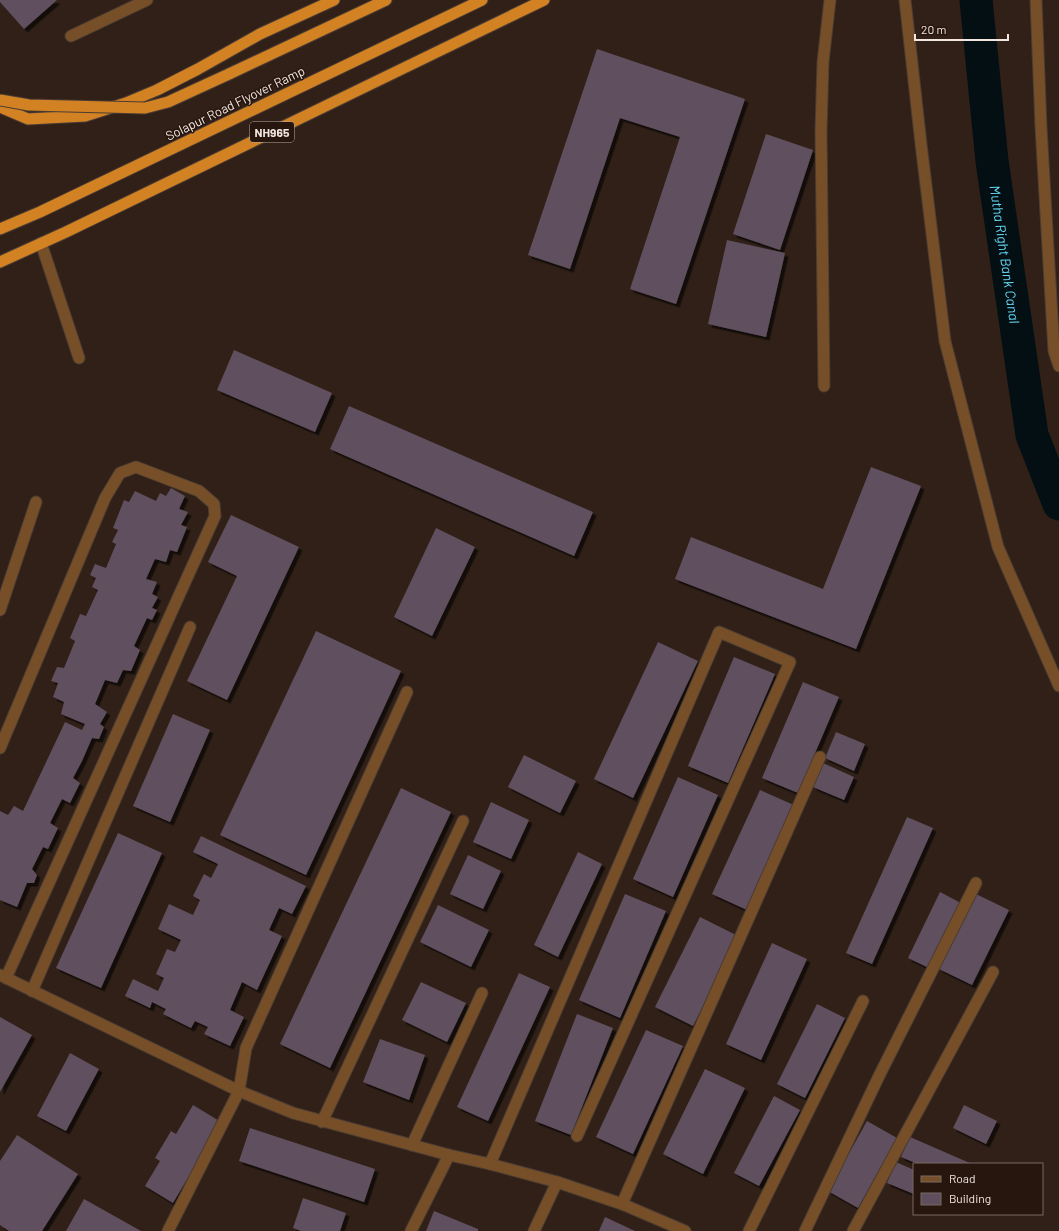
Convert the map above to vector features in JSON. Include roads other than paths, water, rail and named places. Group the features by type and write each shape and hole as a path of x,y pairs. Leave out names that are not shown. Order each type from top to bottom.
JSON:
{"highway":[{"path":"0,107 28,119 85,116 92,114 126,103 157,90 260,34 334,0"},
{"path":"0,100 29,105 145,108 168,102 386,0"},
{"name":"Solapur Road Flyover Ramp","path":"0,230 482,0"},
{"name":"NH965","path":"0,262 544,0"}],"street":[{"path":"72,36 147,0"},
{"path":"824,386 821,132 823,62 830,0"},
{"path":"905,0 945,341 998,547 1059,686"},
{"path":"1036,0 1041,127 1056,350 1059,366"},
{"path":"41,243 79,358"},
{"path":"0,748 105,498 120,473 136,467 199,491 214,504 215,516 3,977 239,1091 293,1113 322,1122 557,1182 622,1204 686,1231"},
{"path":"0,610 36,502"},
{"path":"32,991 190,627"},
{"path":"490,1164 719,632 790,662 577,1136"},
{"path":"168,1231 239,1091 246,1048 407,692"},
{"path":"622,1204 820,757"},
{"path":"322,1122 463,821"},
{"path":"805,1231 976,883"},
{"path":"853,1231 993,972"},
{"path":"412,1145 482,993"},
{"path":"749,1231 863,1001"},
{"path":"411,1231 449,1155"},
{"path":"534,1231 557,1182"}],"waterway":[{"name":"Mutha Right Bank Canal","path":"976,0 992,161 1032,435 1059,504"}]}
